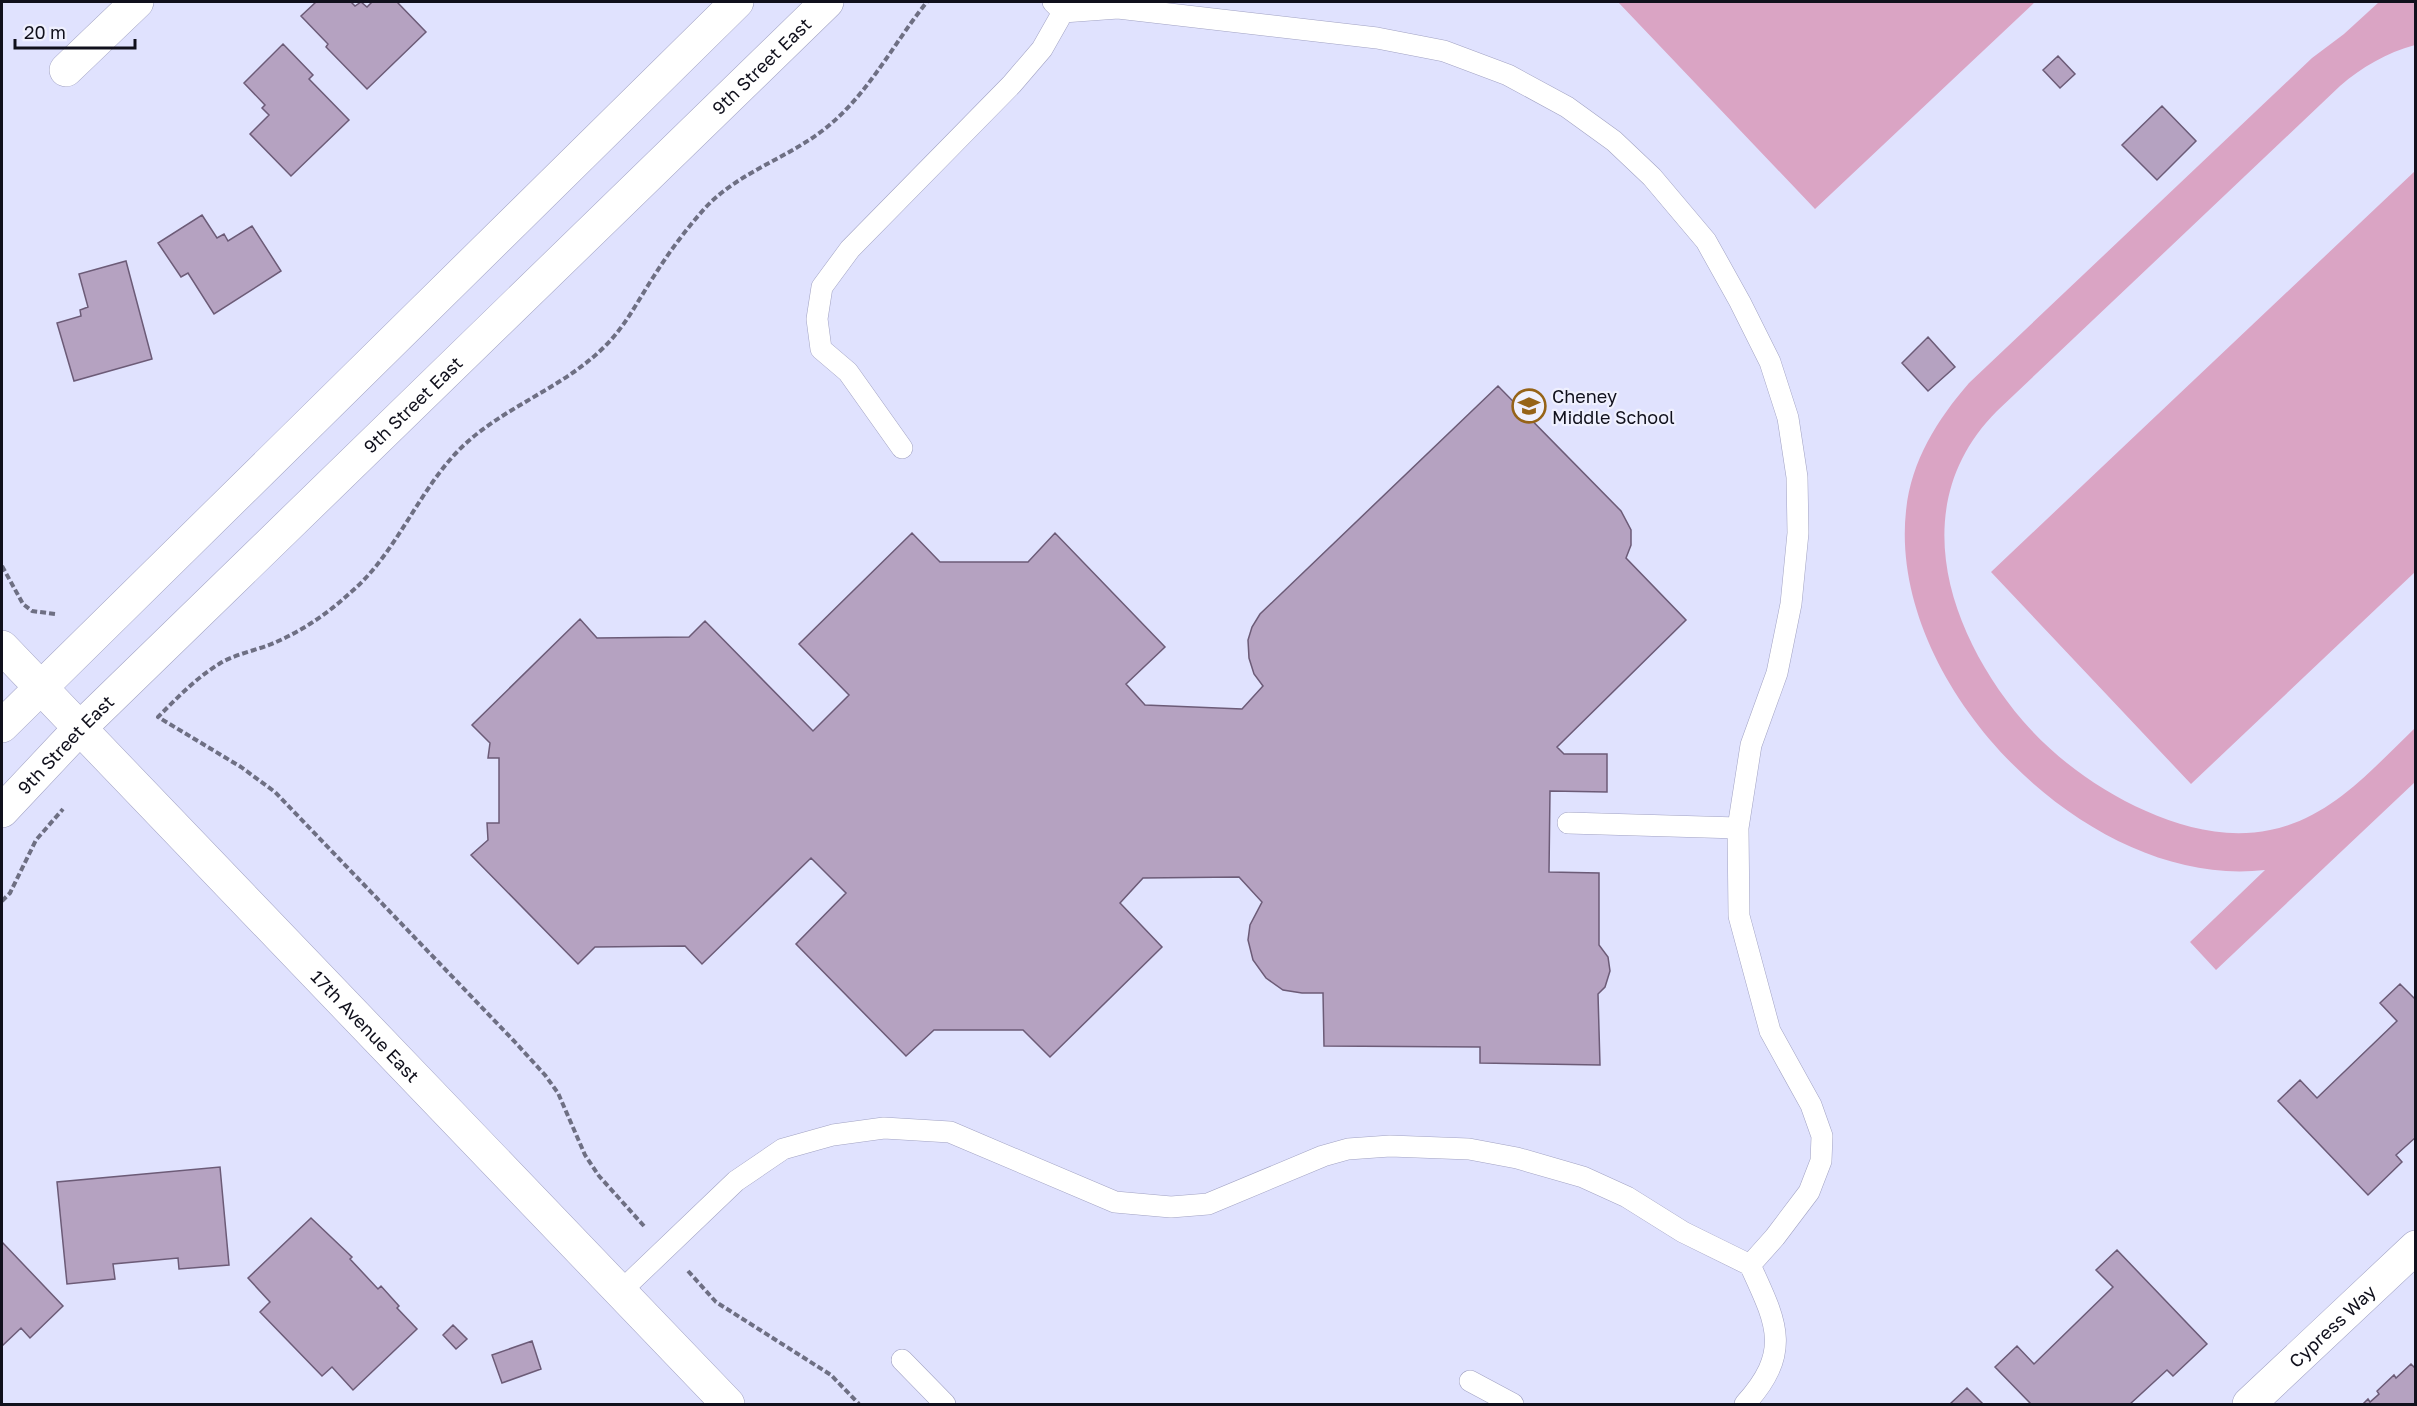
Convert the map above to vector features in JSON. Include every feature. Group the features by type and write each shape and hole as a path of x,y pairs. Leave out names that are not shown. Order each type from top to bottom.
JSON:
{"main road":[{"path":"66,69 137,2"},
{"path":"2,726 737,2"},
{"name":"9th Street East","path":"2,811 80,728 827,2"},
{"name":"17th Avenue East","path":"2,647 728,1404"},
{"name":"Cypress Way","path":"2249,1404 2415,1247"}],"lane":[{"path":"902,448 848,372 821,349 816,318 822,286 850,249 1012,84 1042,49 1058,7 1118,8 1377,38 1444,51 1508,75 1567,107 1614,141 1652,177 1706,242 1770,362 1788,418 1797,477 1798,533 1791,604 1777,673 1751,746 1738,828 1739,916 1770,1031 1811,1105 1822,1136 1821,1161 1809,1192 1775,1237 1750,1265"},
{"path":"1568,823 1738,828"},
{"path":"621,1291 736,1181 783,1149 833,1136 885,1128 950,1132 1115,1202 1171,1207 1208,1204 1323,1155 1348,1149 1390,1146 1468,1149 1517,1158 1583,1177 1627,1197 1683,1232 1750,1265 1772,1314 1777,1343 1770,1369 1745,1404"},
{"path":"902,1360 945,1404"},
{"path":"1470,1381 1513,1404"}],"path":[{"path":"645,1226 599,1176 585,1155 558,1093 514,1041 275,792 241,767 158,717 186,689 220,663 272,644 316,621 352,592 384,558 430,484 458,451 489,424 564,380 602,349 631,315 678,240 708,205 744,176 784,156 823,130 854,102 881,68 904,29 927,2"},
{"path":"2,566 23,604 32,611 55,614"},
{"path":"2,901 10,893 36,840 63,809"},
{"path":"688,1271 716,1302 831,1375 859,1404"}],"shaded area":[{"path":"1618,2 2035,2 1815,209"},
{"path":"2379,2 2415,2 2415,45 2375,61 2340,86 1997,411 1968,447 1951,486 1945,527 1947,568 1957,609 1974,649 1997,686 2036,735 2080,773 2129,803 2191,827 2238,833 2270,830 2292,824 2331,803 2366,775 2415,728 2415,782 2216,970 2190,942 2265,870 2198,868 2132,847 2069,812 2012,764 1965,707 1929,644 1909,578 1906,511 1909,493 1913,475 1927,442 1946,412 1969,383 2312,58 2344,34"},
{"path":"2415,171 2415,572 2191,784 1991,572"}],"building":[{"path":"316,2 351,2 355,6 361,2 367,7 372,2 397,2 426,32 367,89 326,47 328,44 301,16"},
{"path":"283,44 313,75 309,79 349,120 291,176 250,134 269,115 262,108 265,105 244,83"},
{"path":"2058,56 2075,74 2060,88 2043,70"},
{"path":"2162,106 2196,141 2157,180 2122,145"},
{"path":"202,215 217,238 224,234 228,241 252,226 281,271 214,314 188,273 181,277 158,243"},
{"path":"126,261 152,359 74,381 57,323 81,316 80,310 88,307 79,274"},
{"path":"1928,337 1955,367 1928,391 1902,363"},
{"path":"1498,386 1621,511 1631,530 1631,545 1626,558 1686,620 1557,747 1564,754 1607,754 1607,792 1550,791 1549,872 1599,873 1599,945 1608,957 1610,971 1605,987 1598,994 1600,1065 1480,1063 1480,1047 1324,1046 1323,993 1283,990 1266,978 1253,960 1248,940 1250,925 1262,902 1239,877 1143,878 1120,903 1162,947 1050,1057 1023,1030 934,1030 906,1056 796,944 846,893 811,858 702,964 685,946 595,947 578,964 471,855 488,840 487,823 499,823 499,758 488,758 490,743 472,725 580,619 597,638 689,637 705,621 813,731 849,695 799,644 912,533 940,562 1028,562 1055,533 1165,647 1126,684 1145,705 1242,709 1263,686 1254,674 1249,658 1248,640 1252,627 1260,614"},
{"path":"2400,984 2416,1000 2416,1137 2396,1155 2402,1162 2368,1195 2278,1101 2300,1080 2317,1098 2397,1021 2380,1003"},
{"path":"220,1167 229,1265 179,1269 178,1258 113,1264 115,1279 67,1284 57,1182"},
{"path":"311,1218 352,1257 350,1259 378,1289 381,1286 399,1306 397,1308 417,1329 353,1390 332,1367 322,1376 260,1312 270,1302 248,1278"},
{"path":"2,1242 63,1306 30,1338 21,1328 2,1346"},
{"path":"2117,1250 2207,1344 2173,1376 2167,1370 2130,1404 2031,1404 1995,1367 2017,1346 2034,1364 2113,1287 2096,1270"},
{"path":"453,1325 467,1339 456,1349 443,1335"},
{"path":"532,1341 541,1369 502,1383 492,1355"},
{"path":"2411,1364 2416,1369 2416,1404 2363,1404 2368,1399 2370,1402 2379,1394 2377,1391 2394,1375 2396,1378"},
{"path":"1967,1388 1983,1404 1950,1404"}],"place":[{"name":"Cheney Middle School","path":"1529,406"}]}
